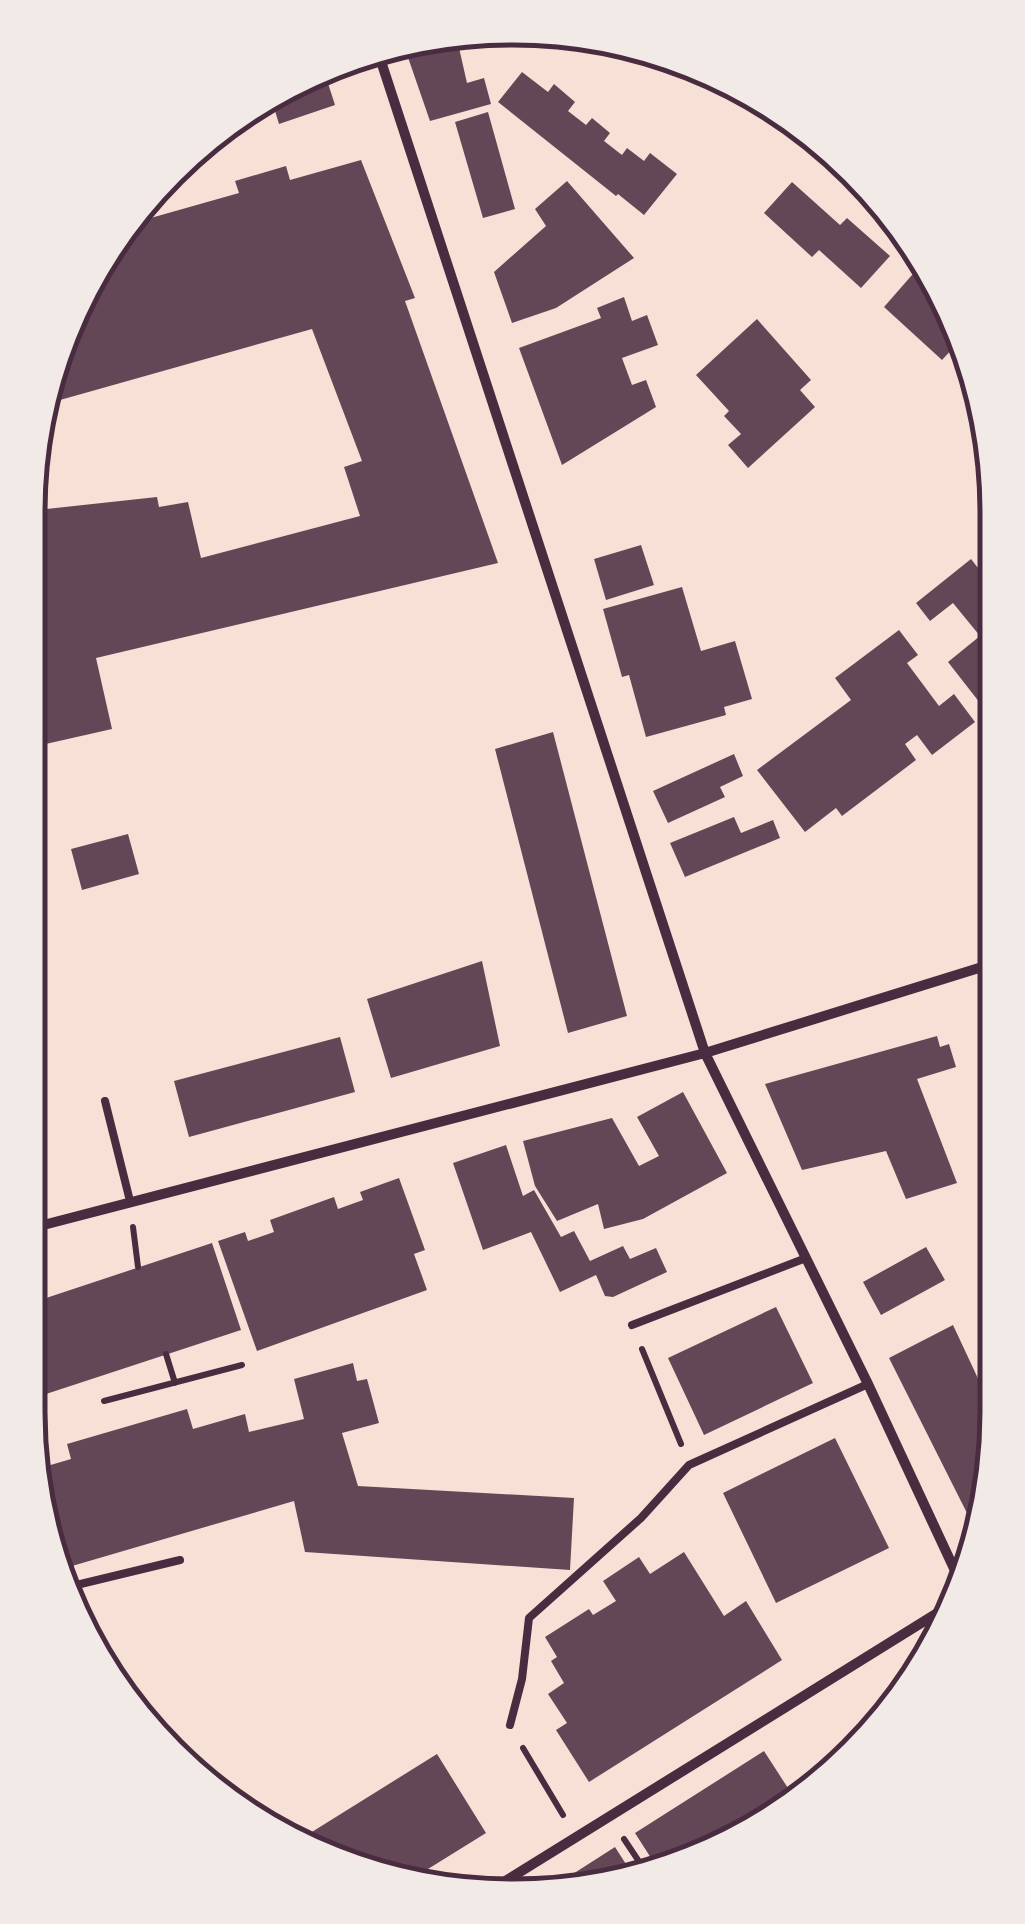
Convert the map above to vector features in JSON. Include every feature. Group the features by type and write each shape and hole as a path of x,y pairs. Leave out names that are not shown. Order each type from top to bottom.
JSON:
{"street":[{"path":"381,64 705,1053 953,1566"},
{"path":"45,1224 705,1053 980,968"},
{"path":"509,1879 932,1617"}],"lane":[{"path":"106,1101 130,1201"},
{"path":"632,1324 806,1258"},
{"path":"510,1725 522,1679 529,1618 641,1518 689,1465 868,1384"},
{"path":"79,1584 180,1560"}],"path":[{"path":"632,1324 689,1465"},
{"path":"166,1354 176,1383"},
{"path":"104,1401 242,1365"},
{"path":"510,1725 576,1837"},
{"path":"609,1817 639,1861"}],"building":[{"path":"459,48 467,83 484,78 491,104 430,121 408,57"},
{"path":"522,72 548,92 554,84 575,102 568,111 586,125 592,118 610,133 604,141 622,155 627,148 644,161 650,153 677,174 644,215 498,102"},
{"path":"328,84 335,105 279,124 275,111"},
{"path":"488,112 515,209 483,218 455,122"},
{"path":"361,160 415,298 405,301 498,563 96,658 112,729 45,744 45,509 157,497 159,507 188,502 201,558 360,516 344,467 362,461 312,329 59,400 93,306 150,218 239,193 235,181 286,166 290,180"},
{"path":"567,181 634,258 556,308 512,323 494,272 546,226 535,209"},
{"path":"792,182 840,225 847,218 890,256 861,288 819,250 812,257 764,213"},
{"path":"913,273 951,351 942,360 884,307"},
{"path":"624,297 632,321 647,315 658,345 622,358 632,385 646,380 656,407 562,465 519,348 601,318 597,308"},
{"path":"757,319 811,380 800,390 815,407 748,468 728,445 741,434 724,416 729,411 696,375"},
{"path":"641,545 654,585 606,600 594,559"},
{"path":"971,559 980,570 980,636 953,603 930,621 916,603"},
{"path":"682,587 701,651 735,641 752,699 724,707 726,715 646,737 629,675 622,677 603,609"},
{"path":"899,630 918,655 907,663 939,706 954,694 975,722 932,755 917,735 905,744 916,760 842,816 836,808 805,832 757,770 851,700 835,678"},
{"path":"980,636 980,703 948,662"},
{"path":"553,732 627,1016 568,1033 495,749"},
{"path":"734,754 743,776 720,787 725,797 668,823 653,791"},
{"path":"734,817 741,833 773,820 780,838 685,877 670,843"},
{"path":"128,834 139,874 82,890 71,849"},
{"path":"482,961 500,1046 391,1078 367,999"},
{"path":"937,1036 940,1047 949,1044 956,1067 917,1079 957,1183 906,1199 886,1151 802,1170 765,1084"},
{"path":"340,1037 355,1092 189,1137 174,1081"},
{"path":"683,1092 727,1173 643,1219 604,1229 598,1204 557,1221 535,1186 523,1141 612,1118 639,1166 659,1156 637,1117"},
{"path":"506,1145 523,1196 534,1190 561,1237 574,1231 590,1261 623,1246 630,1259 656,1248 667,1272 613,1297 605,1296 596,1275 560,1292 531,1232 483,1250 453,1163"},
{"path":"399,1178 425,1250 414,1254 427,1290 257,1351 218,1241 245,1232 248,1241 274,1232 270,1220 334,1197 338,1209 363,1200 360,1192"},
{"path":"212,1243 241,1330 45,1394 45,1298"},
{"path":"926,1247 945,1280 881,1315 863,1282"},
{"path":"776,1307 813,1383 704,1435 668,1358"},
{"path":"953,1325 980,1383 979,1442 968,1515 889,1358"},
{"path":"353,1363 357,1381 367,1379 379,1423 342,1433 358,1486 574,1498 570,1570 305,1552 294,1501 72,1566 48,1466 71,1459 67,1444 187,1409 193,1429 245,1414 249,1432 304,1419 294,1379"},
{"path":"835,1438 889,1548 776,1603 723,1493"},
{"path":"684,1552 724,1616 746,1601 782,1660 589,1782 556,1730 567,1723 548,1694 564,1683 551,1661 557,1657 545,1637 589,1609 593,1615 616,1601 603,1581 639,1557 650,1574"},
{"path":"764,1751 788,1788 719,1831 651,1858 635,1833"},
{"path":"437,1754 486,1833 425,1871 362,1854 310,1833"},
{"path":"615,1847 626,1865 604,1870 571,1875"}]}
